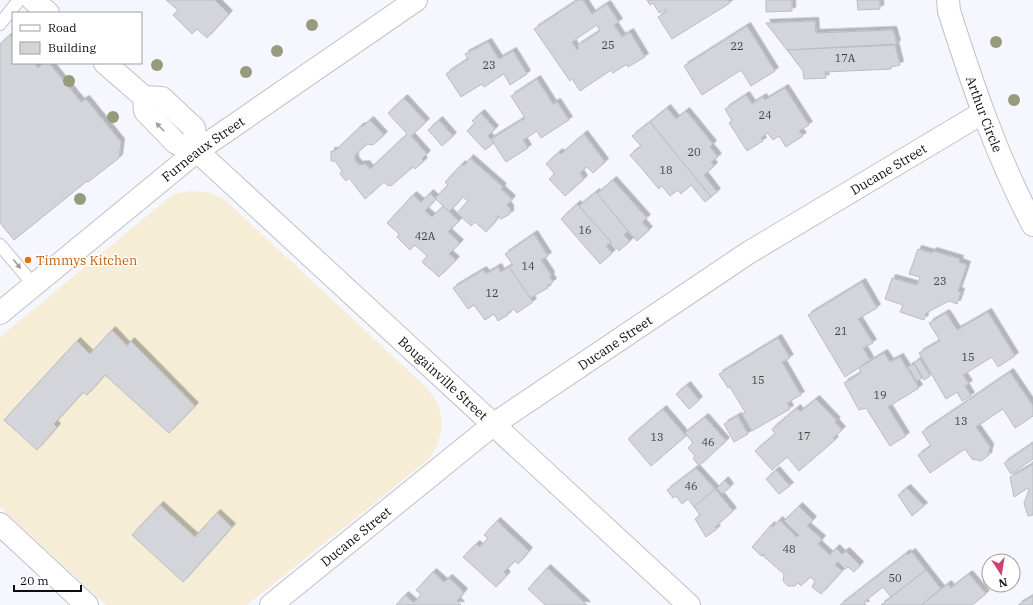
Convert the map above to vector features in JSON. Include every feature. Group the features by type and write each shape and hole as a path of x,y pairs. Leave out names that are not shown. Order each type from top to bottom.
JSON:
{"street":[{"path":"33,0 47,12"},
{"name":"Furneaux Street","path":"0,312 197,151 416,0"},
{"name":"Arthur Circle","path":"948,0 949,11 982,113 1014,189 1033,225"},
{"path":"106,64 144,97 162,98 194,128 197,151"},
{"name":"Ducane Street","path":"271,605 494,424 748,253 982,113"},
{"name":"Bougainville Street","path":"197,151 689,605"},
{"path":"0,524 87,605"}],"lane":[{"path":"0,24 19,0"},
{"path":"0,245 33,284"}],"shaded area":[{"path":"189,191 209,192 225,200 425,386 434,397 440,410 442,425 440,435 436,449 427,461 247,605 106,605 0,507 0,337 165,201 175,194"}],"building":[{"path":"166,0 215,0 229,14 207,38 197,29 192,34 173,15 178,10"},
{"path":"578,0 583,0 592,14 607,4 619,22 614,25 622,37 630,32 645,57 628,67 627,64 613,73 611,70 580,91 572,79 570,81 534,29","holes":["597,25 600,31 577,46 579,48 577,50 572,42"]},
{"path":"647,0 728,0 730,3 672,39 658,17 667,11 665,9 659,13 653,3 650,5"},
{"path":"766,0 792,0 792,11 766,12"},
{"path":"857,0 880,0 880,9 858,10"},
{"path":"815,21 816,33 893,30 897,44 787,50 766,23"},
{"path":"747,26 775,71 751,86 741,70 702,95 684,66"},
{"path":"10,35 12,37 12,64 35,64 38,68 43,64 50,64 81,102 86,99 121,142 119,158 88,182 87,181 14,240 0,223 0,44"},
{"path":"488,42 499,59 513,51 527,74 510,85 504,74 484,87 482,84 461,97 446,74 468,59 465,54"},
{"path":"895,45 900,65 891,67 891,69 825,72 826,78 804,79 803,71 787,50"},
{"path":"537,79 553,104 557,102 569,120 541,138 537,131 523,140 528,148 506,162 491,139 525,118 511,96"},
{"path":"785,88 809,125 799,131 803,136 786,147 779,136 773,140 768,133 761,138 763,141 747,151 729,123 732,121 725,109 746,95 752,104 763,97 765,100"},
{"path":"404,98 426,122 411,136 427,154 422,159 424,161 415,169 413,167 391,186 388,186 384,182 365,199 349,178 346,181 340,174 342,171 335,161 331,161 331,151 335,151 361,126 362,127 370,120 384,135 373,145 367,144 355,155 355,160 359,165 366,164 370,169 407,134 388,113"},
{"path":"667,108 676,119 686,111 713,144 710,147 718,157 711,162 714,166 704,175 717,192 711,197 650,122"},
{"path":"481,113 495,129 488,136 494,143 485,150 467,131 475,123 472,121"},
{"path":"439,120 453,136 442,146 428,130"},
{"path":"650,122 711,197 705,202 691,185 681,194 678,190 670,196 662,186 659,189 630,155 641,146 632,136"},
{"path":"584,134 605,162 593,173 587,167 580,173 584,179 565,196 549,179 555,174 546,164 559,152 561,154"},
{"path":"470,158 503,187 501,189 512,199 507,205 510,208 510,214 501,219 497,215 498,218 486,232 475,222 471,226 457,213 468,201 463,197 449,212 435,198 448,185 445,182 462,164 464,166"},
{"path":"613,180 647,218 642,222 649,230 637,241 597,194"},
{"path":"596,192 628,231 624,235 630,241 619,251 579,206"},
{"path":"430,193 436,199 425,211 432,217 443,206 459,221 448,232 460,243 449,254 456,260 439,277 422,262 427,256 415,245 410,250 397,237 399,234 387,223 413,195 421,202"},
{"path":"577,204 611,242 606,246 612,253 600,264 561,219"},
{"path":"534,234 548,256 541,260 551,275 550,277 553,282 547,286 548,288 530,298 509,267 513,265 505,254"},
{"path":"918,249 932,253 933,251 960,259 959,262 967,265 958,291 961,292 957,304 949,301 926,313 924,320 900,312 903,305 885,299 892,278 917,285 920,277 909,274"},
{"path":"498,267 501,272 509,267 533,302 517,313 514,309 498,321 494,314 485,320 474,305 468,309 453,288 483,270 486,274"},
{"path":"862,282 877,308 858,319 873,343 863,348 870,360 845,377 808,315"},
{"path":"988,312 1015,356 998,367 992,357 963,375 969,384 965,386 971,396 962,401 957,392 946,399 919,353 940,341 929,323 946,313 957,330"},
{"path":"112,330 127,346 131,341 195,406 169,433 105,375 87,395 83,392 54,424 57,427 37,450 4,420 77,341 90,354"},
{"path":"778,338 790,358 782,362 801,395 787,403 790,409 752,431 742,414 745,412 730,387 728,388 719,374"},
{"path":"884,353 890,362 900,357 919,388 888,407 906,436 890,446 866,408 859,410 844,383 861,373 859,368"},
{"path":"920,359 930,376 924,380 914,363"},
{"path":"914,364 922,378 917,381 908,367"},
{"path":"1010,372 1033,406 1033,416 1015,428 1003,409 976,427 990,447 988,456 981,461 972,459 965,449 930,473 918,455 931,446 922,432"},
{"path":"687,385 699,400 689,409 676,394"},
{"path":"816,399 837,421 835,422 842,430 833,438 835,440 799,471 787,457 772,470 755,451 775,434 772,429 797,408 800,412"},
{"path":"663,409 686,436 651,466 628,439"},
{"path":"738,416 748,434 734,442 724,424"},
{"path":"705,417 726,441 699,466 693,458 695,456 688,448 693,443 685,433"},
{"path":"1033,443 1033,459 1011,474 1004,463"},
{"path":"1032,462 1033,515 1028,516 1024,503 1029,490 1028,488 1014,497 1010,477 1032,465"},
{"path":"696,468 715,489 694,507 688,499 682,504 676,496 673,498 667,490"},
{"path":"776,470 790,486 779,494 766,479"},
{"path":"725,480 730,487 722,494 717,488"},
{"path":"907,488 924,506 912,516 898,495"},
{"path":"715,489 733,511 715,527 717,529 706,537 695,519 700,515 694,507"},
{"path":"160,505 195,537 217,513 232,527 183,582 132,535"},
{"path":"799,506 813,520 807,526 822,539 818,544 830,555 836,548 842,554 846,551 860,565 854,572 848,567 845,569 838,562 835,565 842,571 821,594 812,587 815,581 810,577 801,586 798,583 795,586 788,586 783,581 784,574 763,556 765,554 761,556 752,547 771,525 773,527 779,520 797,537 799,535 784,521"},
{"path":"497,521 529,551 518,564 515,561 504,572 507,575 496,587 463,557 476,544 480,547 488,538 484,535"},
{"path":"912,552 926,570 891,597 883,587 864,602 866,605 840,605 907,553 908,555"},
{"path":"547,568 587,605 545,605 528,589"},
{"path":"926,570 941,589 921,605 881,605"},
{"path":"433,572 444,582 449,578 464,592 457,601 461,605 396,605 405,595 414,603 421,594 416,590"},
{"path":"969,574 981,588 981,593 986,594 972,605 921,605 948,584 951,588"},
{"path":"1033,596 1033,605 1018,605"}],"place":[{"name":"Timmys Kitchen","path":"28,260"}]}
